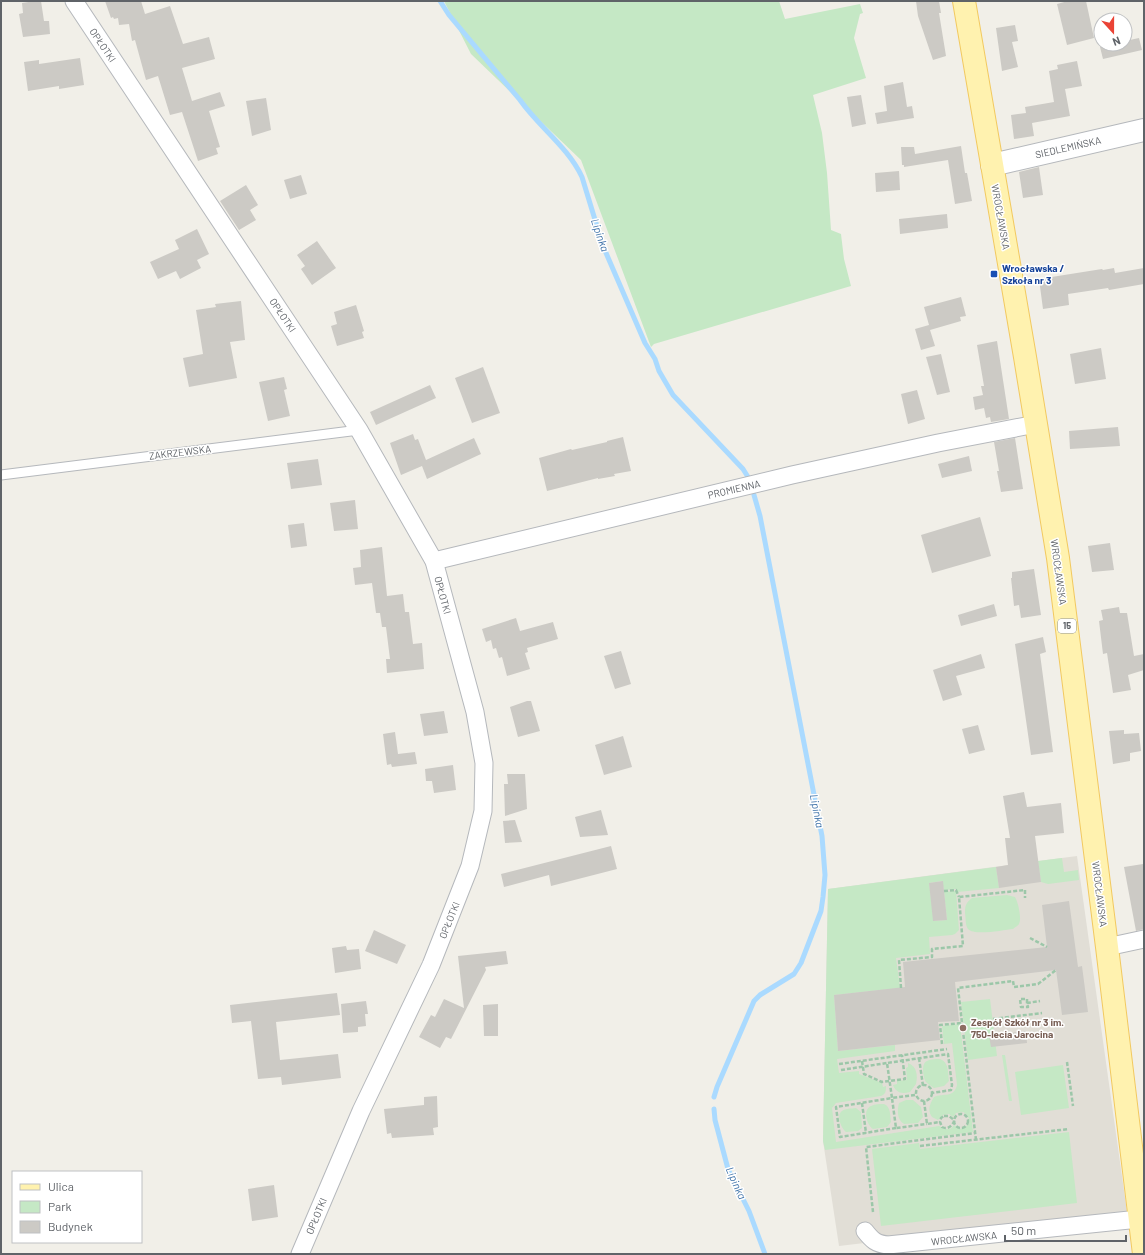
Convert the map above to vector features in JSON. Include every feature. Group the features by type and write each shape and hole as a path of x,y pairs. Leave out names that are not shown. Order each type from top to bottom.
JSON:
{"main road":[{"name":"WROCŁAWSKA","path":"964,1 1058,558 1144,1254"}],"street":[{"name":"OPŁOTKI","path":"74,1 359,430 434,561 475,712 484,763 483,811 470,866 431,965 361,1111 300,1254"},
{"name":"SIEDLEMIŃSKA","path":"992,165 1144,130"},
{"name":"PROMIENNA","path":"434,561 792,475 938,443 1036,424"},
{"path":"1107,947 1144,939"},
{"name":"WROCŁAWSKA","path":"865,1231 870,1238 878,1244 888,1245 1139,1219"}],"lane":[{"name":"ZAKRZEWSKA","path":"1,475 359,430"}],"path":[{"path":"901,988 899,960 932,957 932,949 963,946 956,890 944,891"},
{"path":"958,897 1025,890 1025,898"},
{"path":"1030,938 1047,947"},
{"path":"976,1140 958,988 1014,982 1014,987 1038,984 1056,970"},
{"path":"1027,1003 1040,1001"},
{"path":"993,1019 1042,1013"},
{"path":"942,1044 940,1025 962,1023"},
{"path":"840,1064 947,1048"},
{"path":"841,1070 948,1054 952,1085 951,1090 932,1093"},
{"path":"862,1061 864,1074 882,1082 905,1079 902,1055"},
{"path":"919,1058 923,1086"},
{"path":"1067,1062 1073,1106"},
{"path":"887,1063 896,1128"},
{"path":"925,1085 930,1088 932,1093 930,1098 924,1101 918,1099 916,1090 925,1085"},
{"path":"916,1095 836,1107 840,1136 940,1122"},
{"path":"924,1101 927,1124"},
{"path":"862,1103 866,1133"},
{"path":"954,1121 950,1127 946,1128 942,1127 940,1122 942,1116 947,1115 954,1121 958,1127 963,1127 966,1125 968,1120 966,1116 962,1114 956,1116 954,1121"},
{"path":"920,1146 1069,1129"},
{"path":"873,1212 866,1147 975,1133"}],"shaded area":[{"name":"Zespół Szkół nr 3 im. 750-lecia Jarocina","path":"1077,856 1127,1212 839,1246 823,1141 828,889"}],"green space":[{"path":"444,1 779,1 785,19 860,4 863,13 860,14 854,38 866,78 813,95 822,133 827,173 831,230 841,234 844,259 851,286 654,344 651,347 581,160 471,54"},
{"path":"1062,858 1064,872 1078,870 1079,880 1048,884 1041,882 1038,861"},
{"path":"996,867 999,888 957,892 957,889 944,890 942,881 929,883 934,921 947,920 944,892 956,891 959,930 952,935 929,937 930,954 896,958 900,988 834,995 838,1051 895,1045 895,1051 837,1059 839,1073 859,1071 859,1074 882,1083 883,1087 886,1086 886,1091 881,1096 836,1103 832,1108 836,1142 939,1126 947,1129 954,1125 959,1129 968,1125 968,1118 963,1112 956,1113 953,1117 949,1114 943,1115 938,1120 932,1117 929,1109 934,1097 954,1092 956,1089 957,1085 952,1043 944,1044 942,1026 960,1024 973,1132 825,1150 823,1141 828,889"},
{"path":"1007,895 1015,897 1017,902 1020,918 1018,925 1013,929 989,932 976,932 968,929 965,910 966,904 972,898"},
{"path":"990,999 997,1056 968,1060 961,1002"},
{"path":"1002,1055 1005,1055 1012,1101 1009,1101"},
{"path":"932,1059 940,1059 947,1065 949,1081 944,1086 934,1088 926,1082 923,1074 923,1067 927,1061"},
{"path":"908,1063 915,1069 917,1078 916,1084 910,1092 904,1093 896,1090 893,1085 897,1084 897,1081 907,1080 906,1068 908,1067"},
{"path":"1063,1065 1069,1108 1021,1115 1015,1072"},
{"path":"906,1100 913,1100 921,1107 923,1117 918,1123 904,1124 900,1120 898,1112 899,1103"},
{"path":"884,1104 889,1109 891,1122 887,1127 873,1129 866,1118 868,1108 873,1105"},
{"path":"856,1108 861,1112 862,1128 858,1131 846,1132 842,1128 839,1115 845,1109"},
{"path":"1069,1132 1077,1203 881,1226 872,1149 919,1143 920,1149"}],"building":[{"path":"41,1 44,21 49,21 50,34 23,37 19,14 23,13 22,3"},
{"path":"105,1 141,1 145,14 170,6 183,44 209,37 215,59 182,68 192,101 220,92 225,106 209,111 220,147 216,148 218,154 198,161 182,112 170,115 158,76 146,80 135,40 132,41 129,24 119,25 118,18 111,18"},
{"path":"916,1 939,1 941,13 939,13 946,56 933,60 918,16"},
{"path":"1068,1 1086,1 1093,38 1067,45 1057,4"},
{"path":"1015,25 1018,41 1012,42 1018,67 1002,71 996,28"},
{"path":"1139,38 1142,50 1103,59 1101,52 1133,52 1133,39"},
{"path":"80,58 84,85 59,89 59,86 28,91 24,62 39,60 39,64"},
{"path":"1077,61 1082,86 1065,89 1070,116 1032,123 1034,136 1014,139 1011,115 1026,113 1025,107 1054,102 1049,71 1058,69 1057,65"},
{"path":"903,82 907,107 912,106 914,118 877,124 875,113 887,111 884,86"},
{"path":"861,95 866,124 852,127 847,97"},
{"path":"266,98 271,130 252,136 246,101"},
{"path":"961,146 965,173 967,173 972,201 955,204 948,160 904,167 904,165 902,165 901,147 914,147 915,154"},
{"path":"1039,167 1043,195 1023,198 1019,172"},
{"path":"899,171 900,190 876,192 875,173"},
{"path":"301,175 307,194 290,199 284,180"},
{"path":"246,185 258,205 250,210 256,220 239,230 220,201"},
{"path":"947,214 948,228 900,234 899,219"},
{"path":"197,229 209,254 197,260 201,268 180,279 176,271 158,279 150,262 179,249 175,240"},
{"path":"317,241 336,268 312,285 301,269 305,266 297,255"},
{"path":"1114,268 1115,273 1144,268 1144,284 1109,290 1108,288 1068,294 1069,305 1043,309 1039,279"},
{"path":"961,297 966,316 960,317 961,321 930,330 935,346 921,350 915,329 929,325 924,307"},
{"path":"241,301 245,340 230,342 237,378 189,387 183,358 203,354 196,310 216,307 215,304"},
{"path":"356,305 364,331 362,332 364,338 337,346 331,326 337,324 334,312"},
{"path":"997,341 1009,419 991,422 990,417 986,418 984,408 975,410 973,397 983,395 981,386 984,386 977,345"},
{"path":"1101,348 1106,379 1075,384 1070,354"},
{"path":"941,354 950,392 937,395 926,357"},
{"path":"483,367 500,413 472,423 455,378"},
{"path":"284,377 287,389 284,390 290,416 268,421 259,382"},
{"path":"430,385 436,398 376,425 370,412"},
{"path":"917,390 925,419 908,424 901,394"},
{"path":"1118,427 1120,446 1070,449 1069,431"},
{"path":"413,434 415,440 418,439 426,460 474,438 481,454 427,479 422,466 401,475 390,443"},
{"path":"623,437 631,471 547,491 539,458"},
{"path":"1015,438 1023,489 1001,492 994,442"},
{"path":"969,456 972,471 942,478 938,464"},
{"path":"318,459 322,485 291,489 287,463"},
{"path":"355,500 358,529 334,531 330,503"},
{"path":"980,517 991,556 932,573 921,535"},
{"path":"304,523 307,546 291,548 288,525"},
{"path":"1110,543 1114,570 1092,572 1088,546"},
{"path":"382,547 387,596 403,594 405,612 409,612 413,644 422,643 424,669 387,673 386,659 390,659 386,627 382,627 380,613 376,613 372,583 355,585 353,568 361,567 360,550"},
{"path":"1034,569 1041,615 1021,618 1019,605 1014,606 1011,578 1012,572"},
{"path":"994,604 997,616 961,626 958,615"},
{"path":"1119,607 1120,613 1127,613 1134,656 1144,654 1144,670 1128,675 1131,690 1113,693 1107,653 1103,654 1099,621 1103,620 1101,610"},
{"path":"516,618 520,631 553,622 558,639 527,648 528,652 525,653 530,669 507,676 502,657 499,658 496,648 493,649 491,640 486,642 482,629"},
{"path":"1043,637 1046,652 1040,654 1053,752 1031,755 1015,644"},
{"path":"621,651 631,684 615,689 604,656"},
{"path":"981,654 985,668 956,676 962,695 943,701 933,670"},
{"path":"531,701 540,731 518,737 510,707"},
{"path":"444,711 448,733 424,736 420,714"},
{"path":"978,725 985,750 969,754 962,729"},
{"path":"1124,730 1124,734 1139,733 1141,751 1130,753 1130,761 1113,764 1109,731"},
{"path":"395,732 398,754 415,752 417,764 392,767 391,764 387,765 383,734"},
{"path":"623,736 632,767 604,775 595,745"},
{"path":"453,765 456,790 434,793 432,781 426,781 425,769"},
{"path":"507,774 525,774 527,809 505,816 504,784 508,784"},
{"path":"1024,792 1027,807 1061,803 1064,833 1035,836 1041,882 999,888 996,867 1008,865 1005,838 1010,838 1003,796"},
{"path":"601,810 608,835 580,837 575,817"},
{"path":"515,820 522,842 505,843 503,821"},
{"path":"611,846 617,869 551,886 549,875 504,887 501,874"},
{"path":"1143,864 1144,929 1136,931 1124,867"},
{"path":"943,881 947,920 933,921 929,883"},
{"path":"1069,901 1078,967 1082,966 1088,1012 1062,1015 1056,970 955,982 959,1021 938,1022 940,1040 838,1051 834,995 905,987 903,962 1047,947 1042,905"},
{"path":"374,930 406,945 397,964 365,951"},
{"path":"346,946 347,950 359,949 361,969 335,973 332,948"},
{"path":"506,951 508,964 485,967 486,970 451,1039 446,1037 440,1048 419,1037 431,1015 435,1017 444,999 464,1008 458,956"},
{"path":"337,993 340,1015 276,1022 280,1060 338,1054 341,1078 282,1085 281,1077 258,1079 251,1021 232,1023 230,1005"},
{"path":"366,1001 368,1014 365,1014 366,1026 358,1027 358,1032 343,1033 341,1004"},
{"path":"498,1004 498,1036 484,1036 483,1005"},
{"path":"1026,1031 1027,1043 991,1047 989,1036"},
{"path":"437,1096 438,1127 433,1128 434,1135 392,1138 391,1133 387,1134 384,1109 424,1105 424,1097"},
{"path":"274,1185 278,1217 252,1221 248,1189"}],"waterway":[{"name":"Lipinka","path":"440,1 449,15 576,166 582,177 603,246 645,343 655,359 659,371 673,395 743,469 748,477"},
{"name":"Lipinka","path":"714,1097 754,1001 760,995 794,974 801,963 821,911 825,875 822,836 760,516 754,495"},
{"name":"Lipinka","path":"714,1109 715,1120 728,1169 749,1211 765,1254"}],"place":[{"name":"Wrocławska / Szkoła nr 3","path":"994,274"},
{"name":"Zespół Szkół nr 3 im. 750-lecia Jarocina","path":"963,1028"}]}
